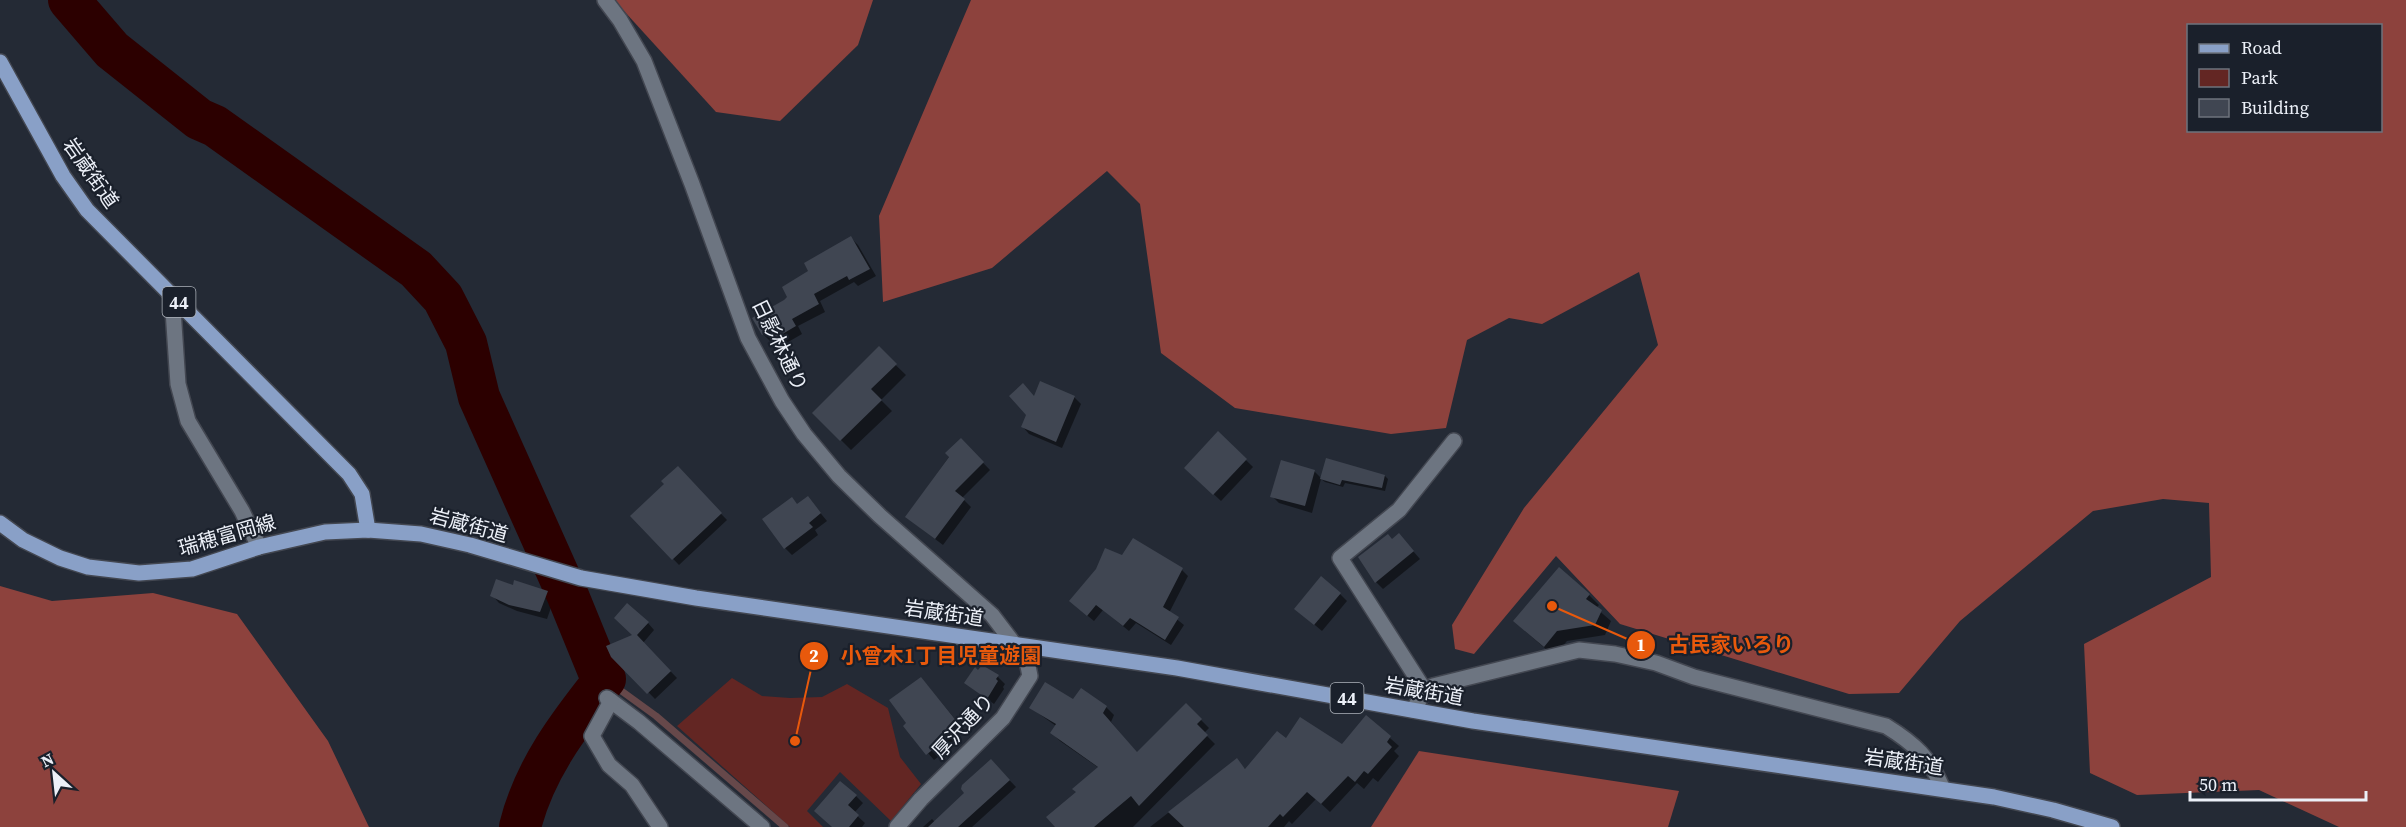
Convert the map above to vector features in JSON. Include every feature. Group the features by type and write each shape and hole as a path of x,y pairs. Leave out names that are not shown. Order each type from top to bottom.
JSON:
{"main road":[{"name":"岩蔵街道","path":"0,62 63,176 87,210 348,474 362,494 368,530 422,534 442,538 582,578 696,598 1177,668 1413,710 1943,789 2028,804 2112,827"},
{"name":"瑞穂富岡線","path":"0,523 24,540 60,558 88,567 123,572 157,573 192,569 259,547 325,532 368,530"}],"street":[{"name":"日影林通り","path":"606,0 644,62 692,184 748,338 782,401 804,434 839,476 880,516 992,615 1013,645"},
{"path":"172,295 178,384 188,421 242,511 259,547"},
{"path":"1425,691 1340,558 1399,510 1454,441"},
{"name":"厚沢通り","path":"897,827 921,799 983,740 1020,692 1030,676 1030,669 1027,661 1013,645"},
{"path":"1413,710 1425,691 1433,686 1579,650 1615,654 1656,663 1704,680 1886,726 1905,739 1934,768 1943,789"},
{"path":"660,827 632,785 609,765 592,736 609,699 762,827"}],"green space":[{"path":"732,678 762,696 790,698 822,697 847,684 888,708 900,757 921,784 891,821 840,772 807,811 823,827 790,827 677,726"}],"shaded area":[{"path":"614,0 873,0 858,45 780,121 716,112"},
{"path":"971,0 2406,0 2406,827 2339,827 2259,790 2137,795 2090,773 2084,644 2211,577 2209,503 2163,499 2093,511 1960,621 1899,693 1849,694 1620,624 1556,556 1474,654 1455,649 1452,625 1524,508 1658,345 1639,272 1542,324 1509,318 1467,340 1446,428 1391,434 1235,408 1161,353 1140,204 1107,171 992,268 883,302 879,216"},
{"path":"0,586 52,601 153,593 237,614 328,741 369,827 0,827"},
{"path":"1419,751 1679,791 1668,827 1371,827"}],"building":[{"path":"851,236 870,269 849,280 847,276 814,294 819,304 792,319 796,326 774,339 773,336 770,338 767,332 762,335 752,318 787,297 782,287 808,271 804,263"},
{"path":"879,346 897,364 871,389 882,400 840,441 812,413"},
{"path":"1040,381 1075,396 1056,442 1021,427 1026,415 1009,396 1023,383 1034,396"},
{"path":"1218,431 1247,459 1213,495 1184,468"},
{"path":"961,438 984,462 955,491 965,499 935,539 905,517 949,457 945,453"},
{"path":"1326,458 1385,475 1382,488 1342,480 1340,485 1320,479"},
{"path":"1281,460 1315,470 1305,506 1270,497"},
{"path":"678,466 722,513 672,560 630,516 664,484 661,481"},
{"path":"808,496 821,513 809,523 813,527 784,549 762,519 792,497 797,504"},
{"path":"1399,533 1414,551 1375,583 1358,557 1388,534 1392,539"},
{"path":"1133,538 1183,568 1163,607 1179,617 1165,640 1130,618 1123,626 1096,605 1087,616 1069,601 1096,569 1105,548 1122,555"},
{"path":"1559,567 1590,594 1586,599 1602,610 1595,625 1557,631 1544,647 1513,621"},
{"path":"1321,576 1341,593 1314,625 1294,609"},
{"path":"496,579 513,585 514,580 548,591 540,612 509,605 490,596"},
{"path":"627,603 649,622 637,635 671,671 647,694 611,657 606,646 632,635 614,618"},
{"path":"982,665 999,675 987,699 964,683 975,667 978,670"},
{"path":"921,677 958,723 947,732 951,735 926,755 903,726 906,723 889,700"},
{"path":"1045,682 1073,699 1081,688 1107,706 1103,713 1137,752 1186,703 1202,719 1197,724 1208,735 1139,806 1131,796 1094,827 1055,827 1046,817 1076,792 1072,789 1098,767 1050,733 1056,724 1029,708"},
{"path":"1366,715 1391,736 1387,742 1392,747 1368,774 1364,771 1355,782 1348,776 1321,804 1307,792 1283,817 1280,814 1268,827 1184,827 1168,812 1237,758 1245,769 1277,731 1286,738 1300,717 1342,744"},
{"path":"991,759 1010,780 958,827 928,827 964,793 961,789 962,785"},
{"path":"840,781 857,795 848,805 859,815 849,827 832,827 814,811"}],"waterway":[{"path":"69,0 112,50 199,119 215,126 416,269 443,298 466,343 479,397 568,596 599,672 605,679 578,713 554,749 534,786 520,827"},
{"path":"605,679 656,716 785,827"}],"place":[{"name":"古民家いろり","path":"1552,606"},
{"name":"小曾木1丁目児童遊園","path":"795,741"}]}
